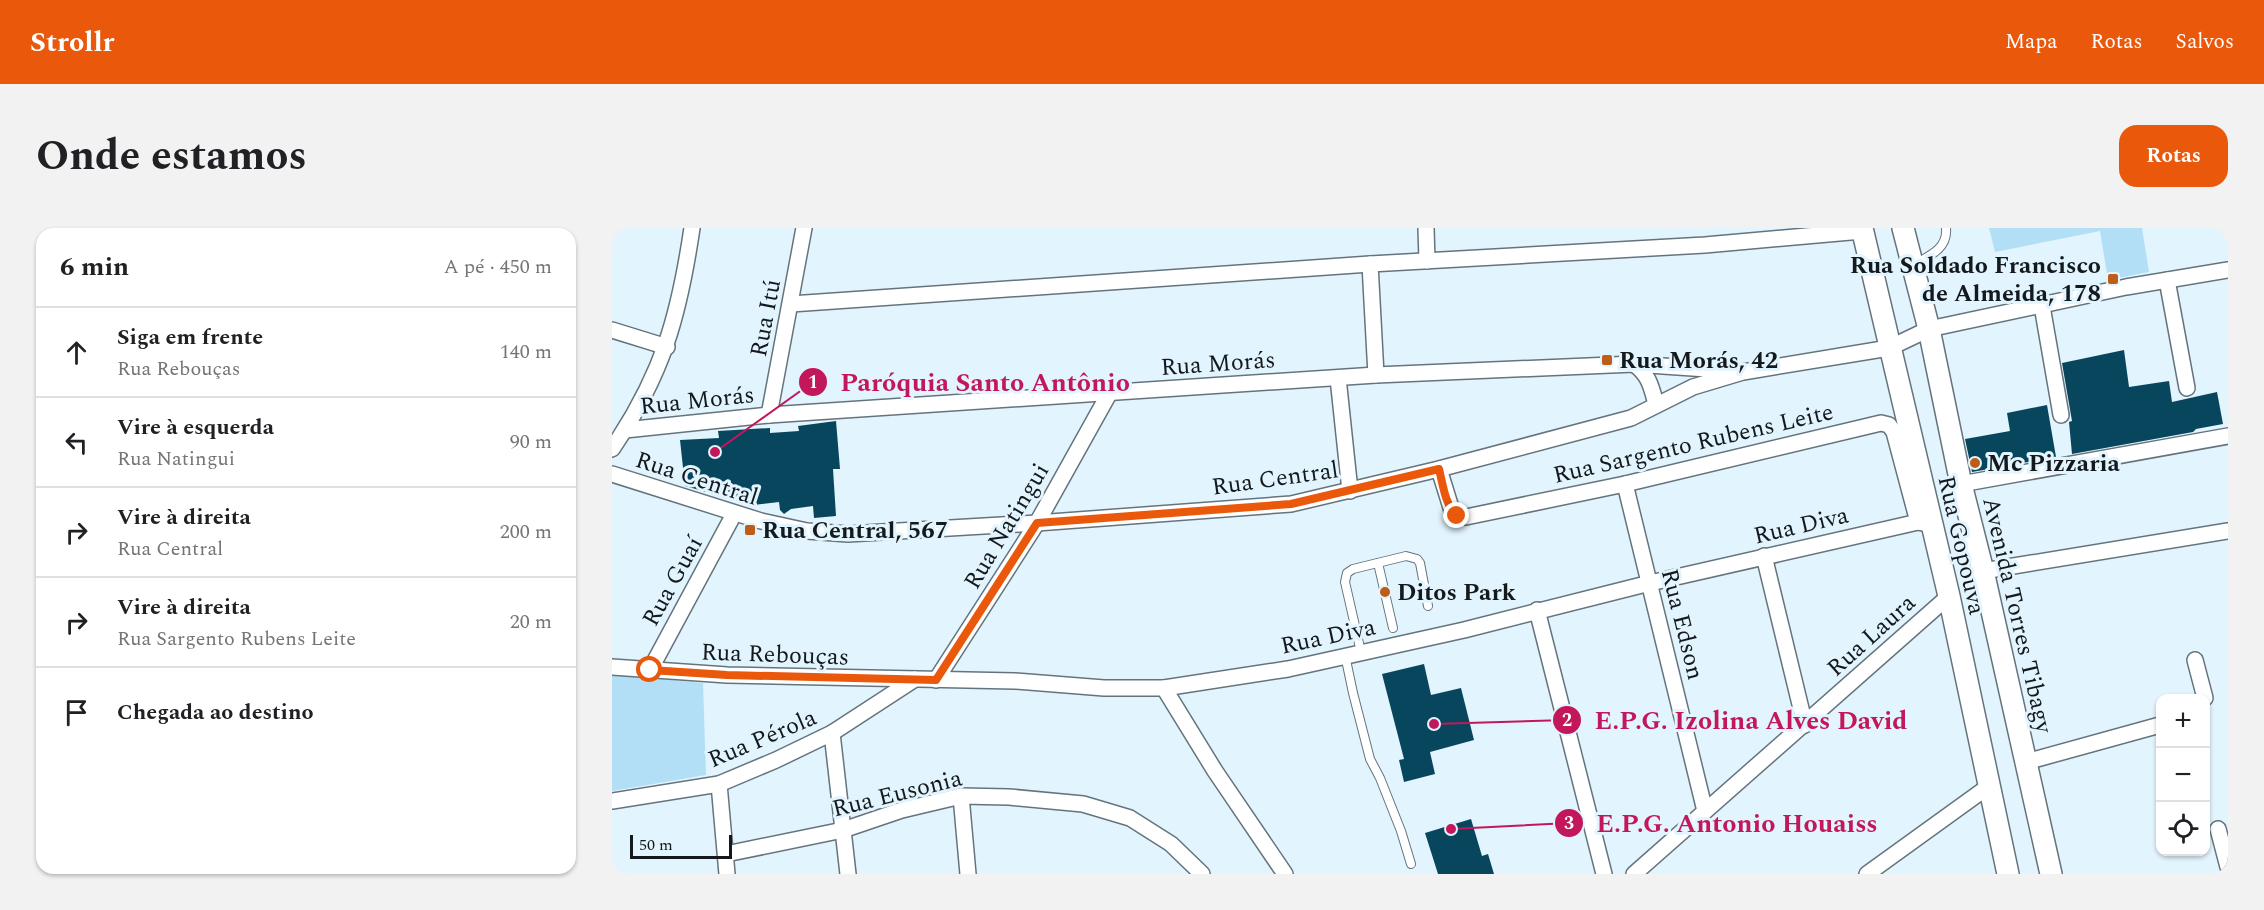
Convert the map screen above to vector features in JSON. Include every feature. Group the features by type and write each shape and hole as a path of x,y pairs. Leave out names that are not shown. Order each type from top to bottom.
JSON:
{"main road":[{"name":"Avenida Torres Tibagy","path":"1903,228 1929,329 1961,484 1983,571 2051,874"},
{"name":"Rua Gopouva","path":"1862,230 1925,523 1949,596 2008,874"}],"street":[{"path":"612,449 651,385 667,348 685,278 692,228"},
{"name":"Rua Itú","path":"769,415 804,228"},
{"path":"1426,228 1427,261"},
{"path":"791,304 1370,264 1705,245 1862,230"},
{"path":"1370,264 1376,375"},
{"name":"Rua Central","path":"612,474 734,514 807,531 848,534 1291,504 1439,469 1630,418 1693,387 1743,372 1889,348 1929,329 2126,287 2228,270"},
{"path":"2168,280 2187,388"},
{"path":"2042,306 2061,415"},
{"path":"612,330 667,348"},
{"path":"1634,364 1645,372 1656,404"},
{"name":"Rua Morás","path":"625,430 769,415 1376,375 1634,364 1696,366 1743,372"},
{"path":"1338,378 1350,491"},
{"name":"Rua Natingui","path":"936,680 1037,523 1110,392"},
{"name":"Rua Sargento Rubens Leite","path":"1439,469 1452,511 1457,516 1466,517 1625,484 1881,423 1889,425 1894,432 1925,523"},
{"path":"1961,484 2228,436"},
{"name":"Rua Edson","path":"1625,484 1705,811"},
{"name":"Rua Guaí","path":"650,670 734,514"},
{"name":"Rua Diva","path":"936,680 1014,681 1104,688 1164,688 1288,669 1464,630 1764,556 1925,523"},
{"path":"1983,571 2228,531"},
{"path":"1764,556 1805,725"},
{"name":"Rua Laura","path":"1634,874 1949,596"},
{"path":"1538,610 1605,874"},
{"path":"2195,660 2204,694"},
{"name":"Rua Rebouças","path":"612,667 738,676 936,680"},
{"name":"Rua Pérola","path":"612,801 719,784 832,734 915,679"},
{"path":"1164,688 1215,771 1285,874"},
{"path":"2026,762 2156,726"},
{"path":"832,734 848,874"},
{"path":"719,784 728,874"},
{"path":"1867,874 1883,869 1989,786"},
{"path":"961,796 968,874"},
{"name":"Rua Eusonia","path":"726,854 843,830 902,810 961,796 1009,797 1083,804 1130,818 1171,844 1202,874"},
{"path":"2218,829 2228,867"}],"lane":[{"path":"1912,266 1942,246 1947,236 1946,228"},
{"path":"1361,652 1345,582 1347,573 1353,569 1406,556 1417,559 1420,563 1428,606"},
{"path":"1378,563 1393,628"},
{"path":"1345,656 1370,759 1393,810 1411,864"}],"shaded area":[{"path":"1989,228 2142,228 2149,272 2108,280 2100,231 1995,252"},
{"path":"612,674 703,683 706,775 612,791"}],"building":[{"path":"2124,350 2129,387 2169,381 2172,402 2217,392 2223,424 2196,429 2193,432 2072,454 2069,422 2072,421 2062,363"},
{"path":"2047,405 2056,457 1972,472 1965,439 2010,431 2007,413"},
{"path":"836,421 840,469 833,469 836,516 814,518 813,506 791,509 784,514 780,510 779,502 753,505 685,486 680,440 719,438 718,431 770,428 770,433 799,431 798,426"},
{"path":"1424,664 1431,695 1461,688 1474,740 1430,752 1435,774 1404,782 1399,760 1404,759 1382,674"},
{"path":"1471,819 1482,856 1488,854 1494,874 1438,874 1425,833"}],"place":[{"name":"Rua Soldado Francisco de Almeida, 178","path":"2113,279"},
{"name":"Rua Morás, 42","path":"1607,360"},
{"name":"Paróquia Santo Antônio","path":"715,452"},
{"name":"Mc Pizzaria","path":"1975,463"},
{"name":"Rua Central, 567","path":"750,530"},
{"name":"Ditos Park","path":"1385,592"},
{"name":"E.P.G. Izolina Alves David","path":"1434,724"},
{"name":"E.P.G. Antonio Houaiss","path":"1451,829"}],"route":[{"path":"650,670 847,680 936,680 1037,523 1291,504 1439,469 1448,503 1457,516"}]}
